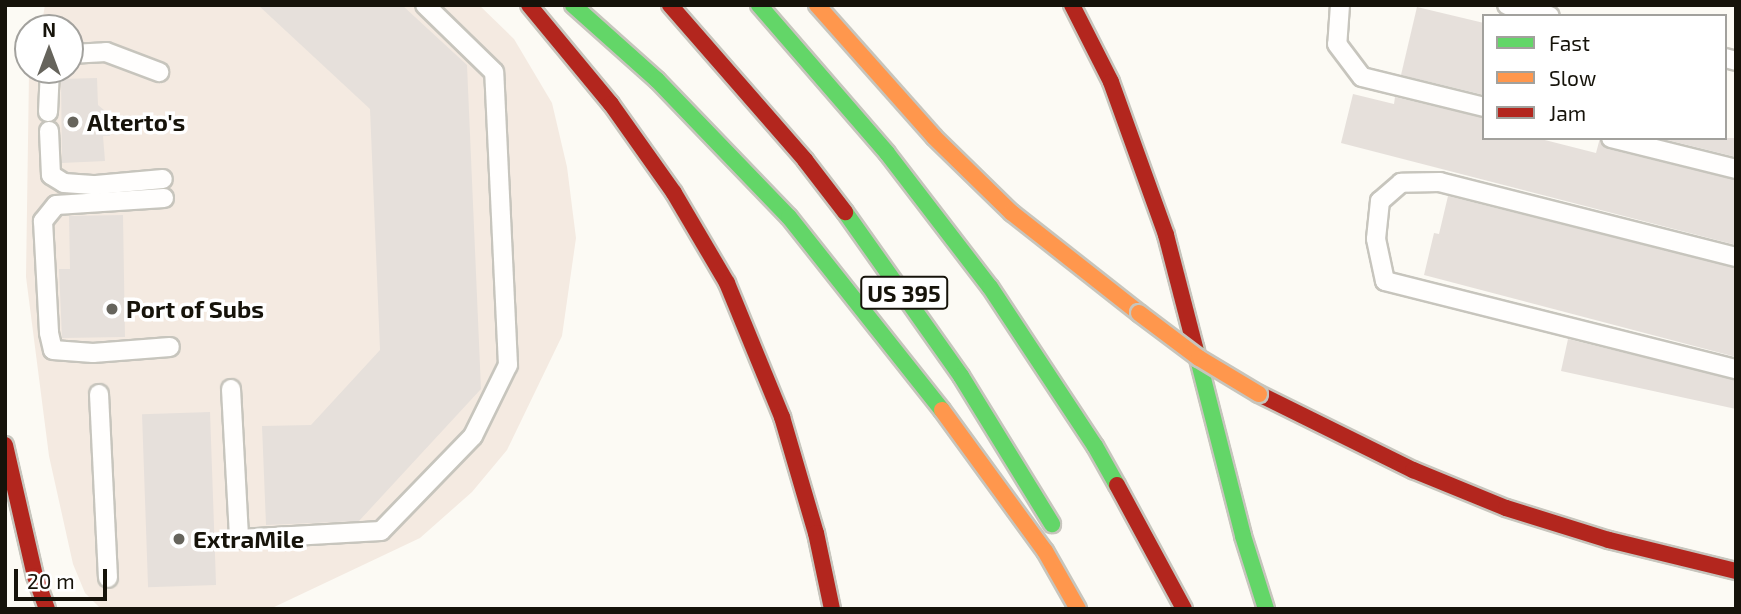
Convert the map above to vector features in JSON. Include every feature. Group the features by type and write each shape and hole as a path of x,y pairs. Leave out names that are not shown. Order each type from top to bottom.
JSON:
{"main road":[{"path":"529,5 611,104 674,193 727,283 782,417 816,533 832,609"},
{"path":"573,5 657,80 789,217 930,393 1045,551 1078,609"},
{"name":"US 395","path":"670,5 797,152 874,251 1012,454 1060,539"},
{"name":"US 395","path":"759,5 887,153 990,287 1095,446 1184,609"},
{"path":"817,5 934,137 1012,213 1199,358 1259,394 1413,470 1506,508 1609,540 1736,571"},
{"path":"1072,5 1111,82 1166,235 1240,523 1265,609"},
{"path":"5,445 35,576 47,609"}],"lane":[{"path":"231,389 239,539 381,531 472,436 508,365 494,72 425,5"},
{"path":"1340,5 1338,44 1362,77 1482,107"},
{"path":"1507,5 1542,14"},
{"path":"84,53 106,52 159,72"},
{"path":"48,112 49,84"},
{"path":"49,131 51,175 64,183 96,185 163,179"},
{"path":"1619,140 1736,169"},
{"path":"1736,257 1440,182 1401,183 1380,201 1376,239 1385,281 1736,369"},
{"path":"164,198 56,205 43,221 49,333 53,350 93,353 170,346"},
{"path":"99,394 108,578"}],"shaded area":[{"path":"45,5 479,5 514,39 552,103 567,167 576,238 562,336 507,450 472,492 420,538 270,609 101,609 85,593 73,564 49,456 26,277 29,84 84,84 84,14 43,14"}],"building":[{"path":"258,5 402,5 467,65 481,389 359,521 266,525 262,426 311,425 380,350 370,109"},
{"path":"1417,7 1482,23 1482,95 1401,75"},
{"name":"Alterto's","path":"84,78 97,78 98,105 110,115 110,136 103,136 105,161 62,163 61,84 84,84"},
{"path":"1353,94 1394,104 1395,97 1482,118 1482,140 1545,140 1596,153 1601,140 1608,149 1736,180 1736,245 1341,143"},
{"path":"1736,138 1736,157 1667,140"},
{"path":"1448,196 1736,268 1736,357 1424,275 1434,233 1439,234"},
{"path":"123,215 125,337 62,338 59,269 70,269 69,216"},
{"path":"1568,339 1736,380 1736,409 1561,371"},
{"path":"210,412 216,585 148,587 142,414"}],"traffic: fast":[{"path":"573,5 657,80 789,217 942,410"},
{"path":"759,5 887,153 990,287 1095,446 1117,485"},
{"path":"845,212 961,376 1052,524"},
{"path":"1195,347 1243,536 1266,609"}],"traffic: slow":[{"path":"817,5 934,137 1012,213 1139,313"},
{"path":"1139,313 1199,358 1259,394"},
{"path":"942,410 1045,551 1078,609"}],"traffic: jam":[{"path":"529,5 611,104 674,193 727,283 782,417 816,533 832,609"},
{"path":"670,5 805,160 845,212"},
{"path":"1072,5 1111,82 1166,235 1195,347"},
{"path":"1259,394 1413,470 1506,508 1609,540 1736,571"},
{"path":"5,445 35,576 47,609"},
{"path":"1117,485 1184,609"}],"place":[{"name":"Alterto's","path":"73,122"},
{"name":"Port of Subs","path":"112,309"},
{"name":"ExtraMile","path":"179,539"}]}
